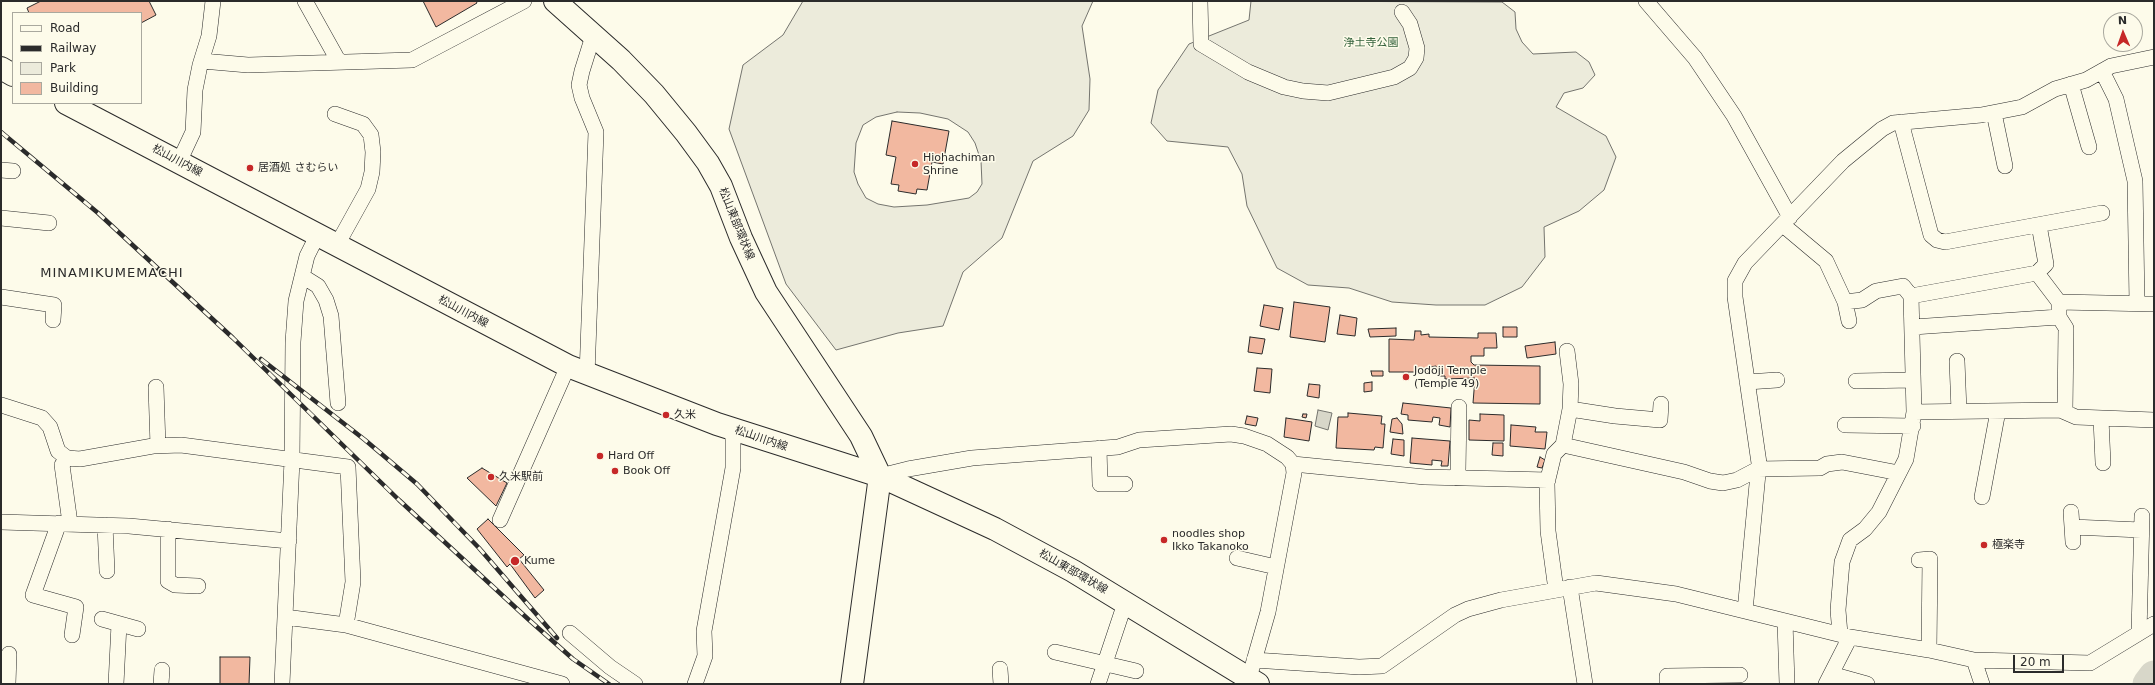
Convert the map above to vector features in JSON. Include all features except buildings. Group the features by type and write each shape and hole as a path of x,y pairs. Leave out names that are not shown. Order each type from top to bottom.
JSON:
{"main road":[{"name":"松山東部環状線","path":"555,1 621,60 654,94 708,163 721,186 741,238 766,292 861,436 880,476 995,529 1073,571 1125,603 1255,678"},
{"path":"1,68 12,74"},
{"name":"松山川内線","path":"68,104 578,371 733,430 880,476"},
{"path":"852,684 880,476"}],"street":[{"path":"179,162 193,132 195,90 210,36 212,1"},
{"path":"305,1 339,62"},
{"path":"202,61 248,65 412,60 524,1"},
{"path":"1200,1 1201,44 1248,72 1284,87 1322,92 1356,87 1394,77 1410,68 1416,58 1417,48 1410,24 1402,12"},
{"path":"1646,1 1695,58 1730,110 1786,221 1826,261 1845,302 1849,321"},
{"path":"500,520 578,371 596,132 582,98 580,85 582,72 593,36"},
{"path":"1745,611 1759,463 1735,297 1735,281 1745,263 1843,161 1882,129 1893,123 1994,112 2022,107 2055,89 2086,80 2111,66 2154,57"},
{"path":"2102,71 2116,99 2135,182 2138,303"},
{"path":"2071,84 2089,147"},
{"path":"1994,112 2005,166"},
{"path":"335,114 363,124 371,135 373,152 372,172 368,189 337,245"},
{"path":"1901,122 1931,236 1936,240 1945,242 2102,213"},
{"path":"1,218 49,223"},
{"path":"1911,296 2037,273 2046,264 2039,225"},
{"path":"282,684 292,460 293,342 296,301 307,256 318,234"},
{"path":"2037,273 2059,309 2066,328 2065,412"},
{"path":"302,276 318,286 326,300 331,316 338,403"},
{"path":"1845,302 1862,300 1876,291 1904,286 1911,296 1913,327 1913,419 1906,459 1879,512 1865,529 1850,540 1842,562 1838,610 1845,636 1829,679 1867,684"},
{"path":"1,297 54,305 53,320"},
{"path":"1913,327 2059,309 2138,303 2154,304"},
{"path":"1567,350 1571,384 1570,409 1563,445 1554,454 1548,480 1548,531 1585,684"},
{"path":"1957,361 1959,411"},
{"path":"1747,382 1777,380"},
{"path":"1856,381 1913,380"},
{"path":"156,387 158,446"},
{"path":"1570,409 1615,416 1660,420 1661,404"},
{"path":"1,405 42,418 50,427 58,452 67,458 80,459 158,446 181,445 348,467 352,582 346,625"},
{"path":"1454,478 1458,472 1459,407"},
{"path":"1845,426 1913,419 1959,411 2060,410 2076,417 2154,420"},
{"path":"1982,497 1998,411"},
{"path":"2101,419 2103,463"},
{"path":"696,684 705,656 704,631 733,468 733,430"},
{"path":"880,476 908,469 972,458 1118,447 1139,440 1231,434 1244,436 1267,444 1287,457 1293,464 1294,472 1255,678 1382,666 1455,615 1468,609 1563,588 1596,583 1676,594 1845,636 1929,650 1974,660 2090,663 2154,624"},
{"path":"1563,445 1684,472 1710,481 1724,482 1737,480 1758,469 1820,468 1827,464 1842,462 1899,473"},
{"path":"1099,448 1100,484 1125,484"},
{"path":"67,458 62,465 64,523 33,595 76,607 72,635"},
{"path":"1293,464 1425,477 1548,480"},
{"path":"2072,542 2071,520 2141,523 2138,633"},
{"path":"1,522 64,523 168,529 288,541"},
{"path":"105,525 107,571"},
{"path":"168,529 168,581 175,585 198,586"},
{"path":"1237,558 1276,567"},
{"path":"1919,560 1930,559 1929,650"},
{"path":"1098,684 1125,603"},
{"path":"285,617 346,625 522,678 562,684"},
{"path":"102,619 138,629"},
{"path":"1786,621 1787,684"},
{"path":"116,684 118,624"},
{"path":"570,633 610,668 635,684"},
{"path":"1055,652 1136,671"},
{"path":"8,684 9,654"},
{"path":"1974,660 1982,684"},
{"path":"1667,684 1667,676 1740,675"}],"green space":[{"path":"803,1 1093,1 1082,26 1090,79 1089,110 1073,136 1033,161 1002,238 963,272 943,326 898,333 836,350 786,284 729,129 743,65 783,35","holes":["897,112 920,113 948,119 968,132 975,143 981,161 982,184 977,192 969,198 927,205 894,207 878,204 866,198 858,184 854,172 856,143 863,125 876,117"]},
{"name":"浄土寺公園","path":"1251,1 1502,2 1515,12 1516,29 1522,42 1533,54 1576,52 1589,62 1595,75 1583,88 1564,93 1556,107 1606,136 1616,157 1604,190 1579,211 1544,227 1545,257 1522,287 1485,305 1436,305 1392,302 1349,288 1308,285 1277,268 1247,206 1242,174 1228,147 1167,141 1151,123 1158,90 1189,44 1249,20"}],"shaded area":[{"path":"1318,410 1332,413 1328,430 1315,426"}],"waterway":[{"path":"2148,684 2154,676"}],"railway":[{"path":"1,132 98,213 233,338 399,500 528,619 573,659 609,684"},
{"path":"261,359 365,440 417,484 479,548 557,638"}],"place":[{"name":"Hiohachiman Shrine","path":"915,164"},
{"name":"居酒処 さむらい","path":"250,168"},
{"name":"Jodoji Temple (Temple 49)","path":"1406,377"},
{"name":"久米","path":"666,415"},
{"name":"Hard Off","path":"600,456"},
{"name":"Book Off","path":"615,471"},
{"name":"久米駅前","path":"491,477"},
{"name":"noodles shop Ikko Takanoko","path":"1164,540"},
{"name":"極楽寺","path":"1984,545"},
{"name":"Kume","path":"515,561"}],"district":[{"name":"MINAMIKUMEMACHI","path":"112,274"}]}
